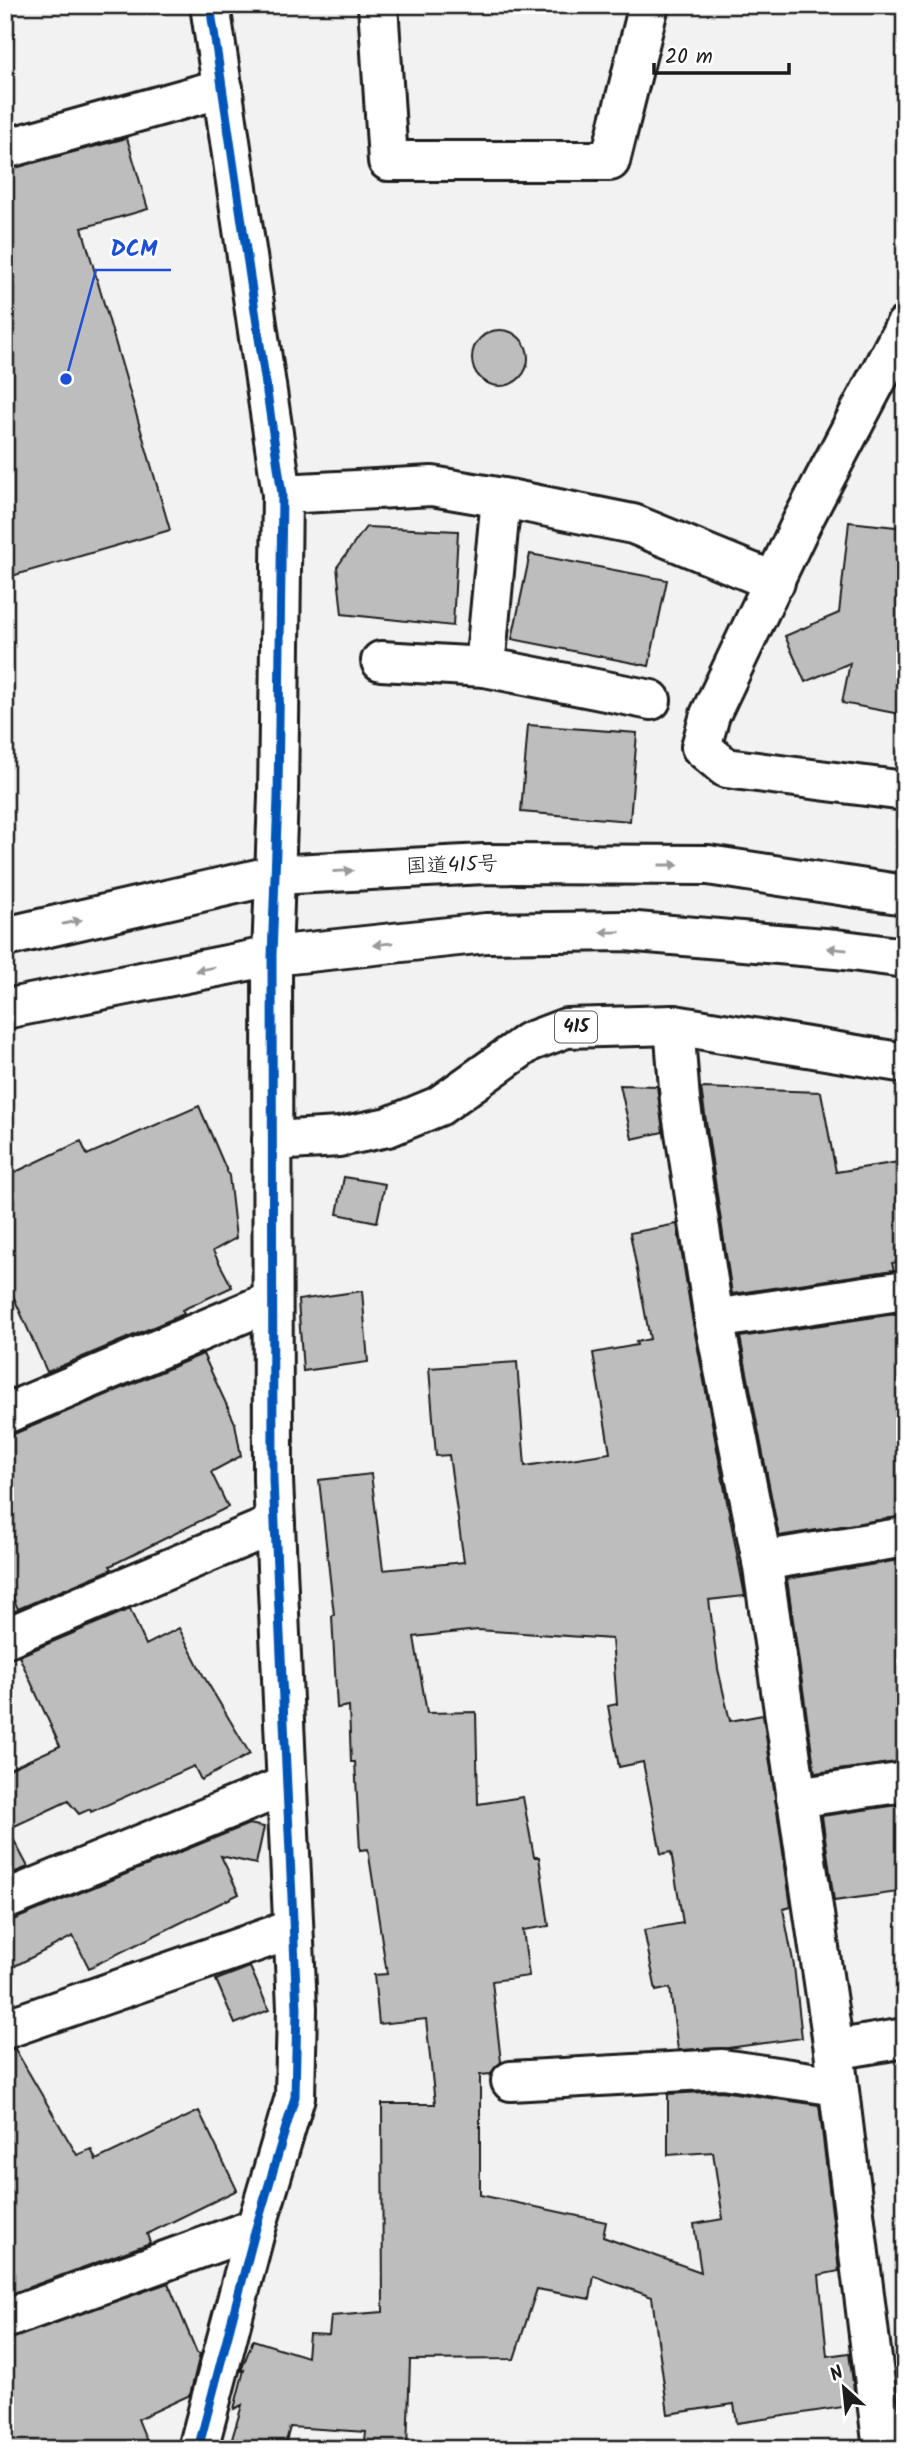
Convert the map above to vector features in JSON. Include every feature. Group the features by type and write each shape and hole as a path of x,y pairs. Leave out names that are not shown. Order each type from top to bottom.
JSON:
{"main road":[{"path":"198,2449 256,2228 295,2097 297,2008 275,1524 272,1301 272,956 278,797 282,494 210,5"},
{"path":"378,5 388,162 416,162 610,161 649,5"},
{"path":"5,149 223,88"},
{"path":"905,326 803,520 710,715 701,747 726,768 905,791"},
{"path":"282,494 432,486 500,498 633,524 775,582"},
{"path":"485,667 500,498"},
{"path":"381,661 485,667 651,700"},
{"name":"国道415号","path":"5,937 275,875 484,864 708,865 905,895"},
{"path":"5,1009 272,956 486,933 625,931 835,949 905,958"},
{"path":"674,1025 680,1100 713,1319 762,1561 836,2068 883,2449"},
{"name":"415","path":"272,1141 340,1137 388,1127 439,1106 529,1042 566,1028 674,1025 905,1063"},
{"path":"713,1319 905,1290"},
{"path":"5,1414 272,1301"},
{"path":"5,1638 275,1524"},
{"path":"762,1561 905,1537"},
{"path":"796,1798 905,1782"},
{"path":"5,1900 287,1784"},
{"path":"5,2029 293,1929"},
{"path":"511,2081 722,2069 836,2068 905,2038"},
{"path":"5,2319 256,2228"}],"building":[{"path":"127,138 148,209 82,228 170,530 5,578 5,170"},
{"path":"500,330 511,332 520,338 526,347 526,369 520,378 511,384 500,386 489,384 480,378 474,369 472,358 474,347 480,338 489,332"},
{"path":"849,522 905,528 905,715 842,703 850,663 805,682 785,636 839,613"},
{"path":"366,527 458,531 453,626 342,614 337,567"},
{"path":"530,554 667,580 649,666 512,639"},
{"path":"528,725 637,733 630,821 521,812"},
{"path":"620,1085 657,1086 663,1132 632,1139"},
{"path":"701,1088 821,1092 836,1172 905,1161 905,1261 892,1263 894,1270 732,1294"},
{"path":"199,1106 229,1176 236,1238 213,1251 232,1287 182,1310 184,1314 47,1372 5,1278 5,1177 81,1141 87,1155"},
{"path":"344,1177 385,1184 377,1222 337,1214"},
{"path":"677,1224 745,1596 709,1600 718,1669 730,1721 763,1715 791,1907 783,1909 794,1966 802,2038 728,2048 678,2050 670,1988 656,1991 644,1930 683,1923 671,1852 661,1854 643,1762 619,1767 608,1706 617,1704 612,1639 478,1630 414,1637 427,1713 476,1712 478,1804 523,1797 534,1857 539,1857 549,1926 523,1930 529,1976 492,1981 501,2062 491,2074 480,2075 480,2195 606,2222 603,2237 701,2272 694,2224 723,2219 713,2152 668,2155 668,2094 721,2091 819,2105 839,2271 819,2275 827,2356 849,2353 856,2405 737,2423 734,2404 668,2414 652,2297 594,2276 590,2299 537,2289 514,2359 410,2360 407,2449 364,2449 366,2432 290,2427 284,2449 229,2449 242,2405 234,2409 244,2370 241,2371 253,2340 307,2357 309,2334 329,2335 331,2316 383,2312 382,2104 435,2104 426,2019 379,2024 374,1975 387,1974 368,1849 360,1850 355,1762 351,1762 349,1706 337,1708 334,1615 319,1480 371,1474 383,1570 464,1562 449,1455 436,1456 429,1368 517,1362 525,1466 610,1453 593,1353 637,1345 636,1342 650,1339 630,1233"},
{"path":"362,1291 368,1362 303,1371 298,1300"},
{"path":"902,1313 905,1327 905,1516 779,1536 740,1337"},
{"path":"203,1354 235,1423 241,1456 211,1472 228,1507 110,1566 112,1569 18,1609 5,1581 5,1435 14,1434"},
{"path":"905,1559 905,1761 815,1773 787,1579"},
{"path":"130,1609 146,1645 179,1628 203,1675 250,1754 201,1780 194,1766 91,1812 90,1809 79,1814 68,1801 8,1829 28,1867 5,1876 5,1771 60,1746 19,1656"},
{"path":"905,1804 905,1891 834,1901 822,1816"},
{"path":"249,1824 264,1827 256,1864 221,1856 239,1894 89,1968 73,1936 5,1971 5,1921"},
{"path":"250,1967 269,2010 235,2024 216,1980"},
{"path":"15,2049 77,2155 91,2149 96,2160 199,2111 237,2190 147,2234 150,2243 5,2296 5,2050"},
{"path":"168,2283 197,2353 200,2354 190,2395 138,2419 150,2449 5,2449 5,2340"}],"cycle path":[{"path":"198,2449 256,2228 295,2097 297,2008 273,1480 272,956 278,797 282,494 210,5"}],"place":[{"name":"DCM","path":"66,379"}]}
